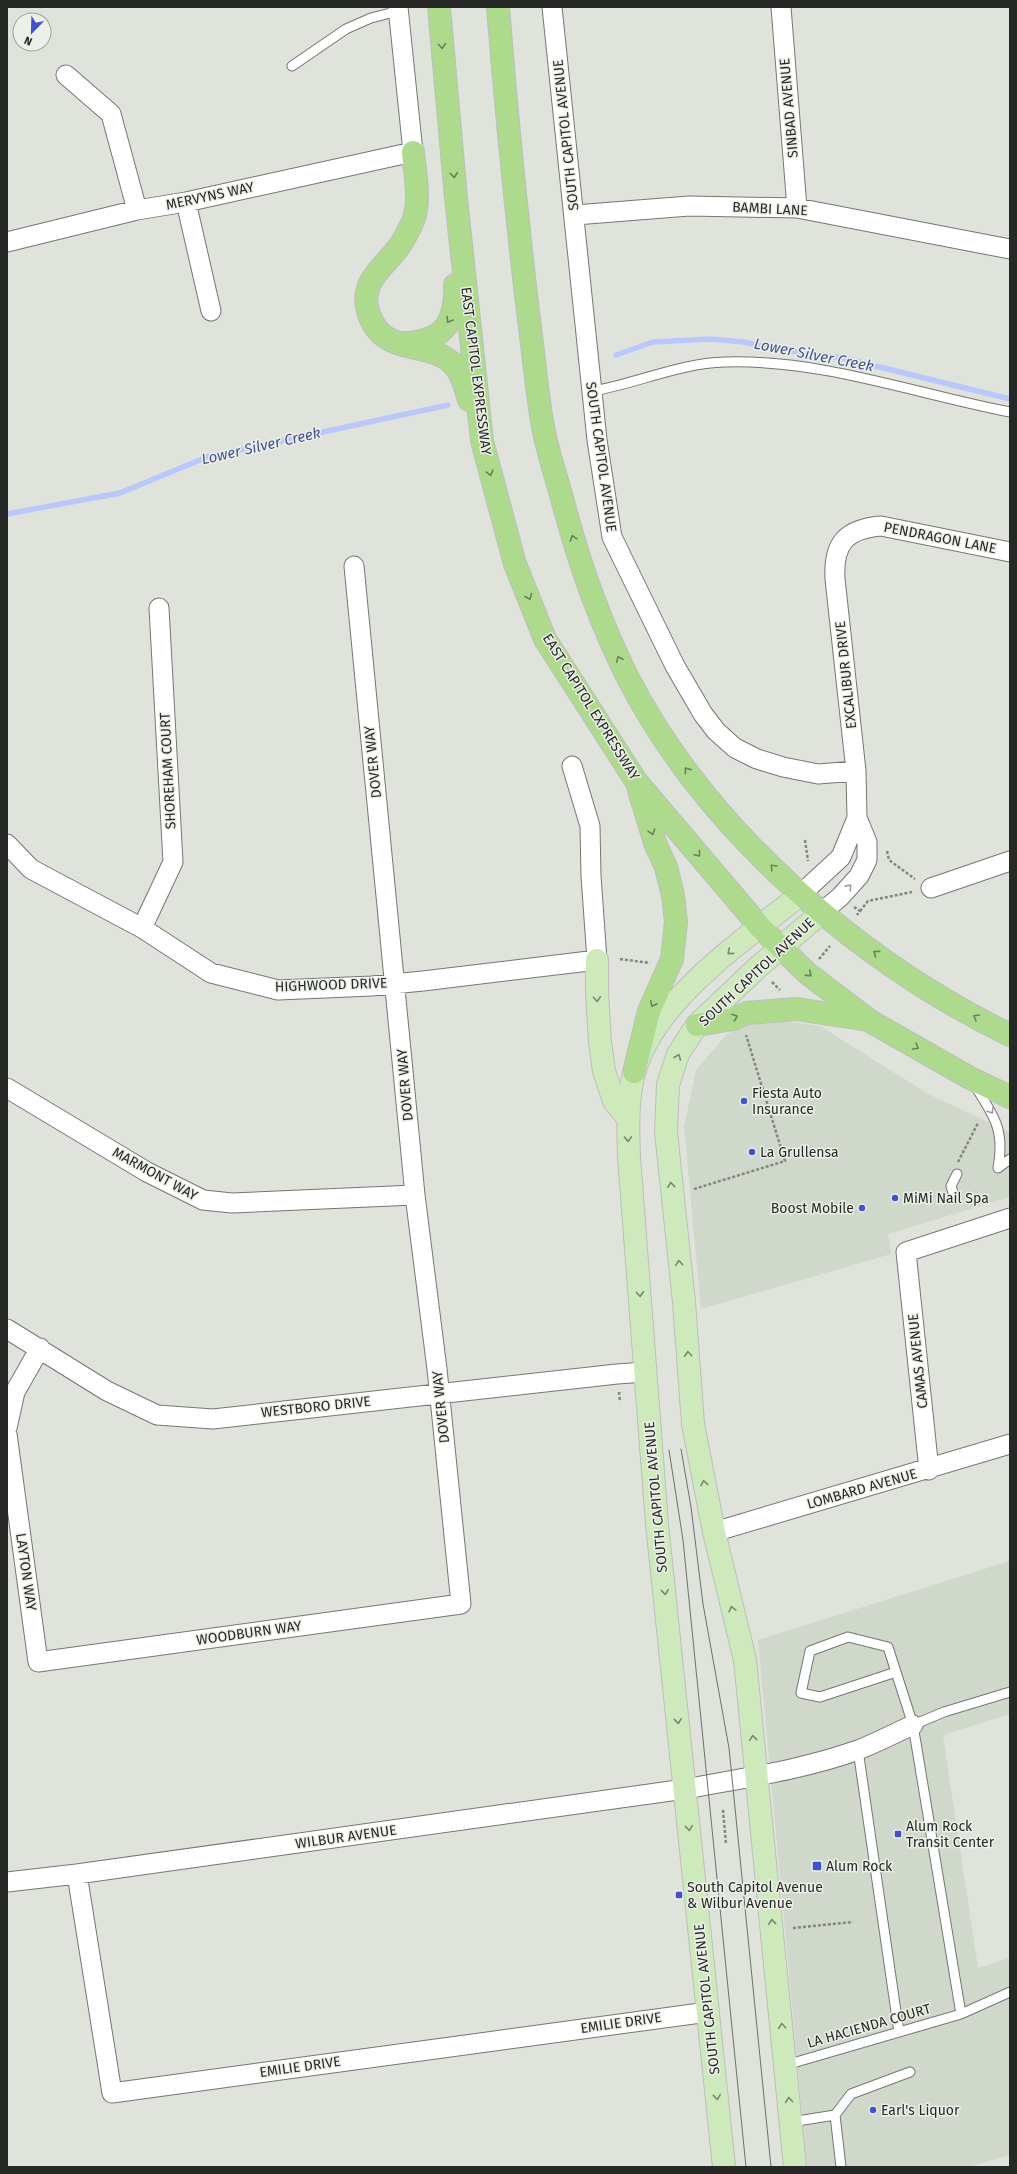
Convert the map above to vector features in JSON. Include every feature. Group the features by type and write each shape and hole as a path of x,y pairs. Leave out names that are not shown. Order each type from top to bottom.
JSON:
{"highway":[{"name":"EAST CAPITOL EXPRESSWAY","path":"439,7 456,198 482,441 515,564 545,639 636,781 760,927 807,973 870,1020 970,1078 1010,1097"},
{"path":"498,7 512,179 542,423 569,525 596,607 631,683 656,726 691,777 722,815 800,895 821,913 907,976 1010,1035"},
{"path":"413,152 417,207 413,221 397,248 374,275 367,292 367,306 376,328 383,335 398,344 445,358 454,365 462,376 482,441"},
{"path":"398,344 422,342 437,337 452,315 455,290 456,198"},
{"path":"634,1072 649,1012 672,959 676,922 673,895 666,867 655,843 636,781"},
{"path":"697,1025 733,1019 747,1013 796,1009 870,1020"}],"main road":[{"name":"SOUTH CAPITOL AVENUE","path":"724,2167 657,1524 629,1165 627,1117 634,1072 646,1043 663,1018 681,996 760,927 800,895"},
{"name":"SOUTH CAPITOL AVENUE","path":"795,2167 745,1660 714,1532 693,1424 684,1302 666,1132 668,1085 678,1054 697,1025 781,947 821,913"},
{"path":"597,960 600,1042 604,1071 614,1101 627,1117"}],"street":[{"name":"SOUTH CAPITOL AVENUE","path":"552,7 575,215 597,440 612,537 675,666 703,714 716,732 735,748 757,758 783,767 818,774 856,771"},
{"name":"SINBAD AVENUE","path":"781,7 797,208"},
{"path":"398,9 413,152"},
{"path":"66,76 111,114 137,210"},
{"name":"MERVYNS WAY","path":"7,242 137,210 186,202 413,152"},
{"path":"186,202 211,311"},
{"name":"BAMBI LANE","path":"575,215 689,206 797,208 1010,249"},
{"name":"PENDRAGON LANE","path":"848,535 863,527 881,526 1010,552"},
{"name":"EXCALIBUR DRIVE","path":"821,913 840,897 859,876 867,860 867,842 857,818 856,771 835,564 839,547 848,535"},
{"name":"DOVER WAY","path":"354,566 415,1195 440,1394 460,1604"},
{"name":"SHOREHAM COURT","path":"142,928 173,862 159,608"},
{"path":"572,766 590,826 591,876 597,960"},
{"name":"EXCALIBUR DRIVE","path":"800,895 842,857 857,818"},
{"name":"HIGHWOOD DRIVE","path":"7,844 31,869 142,928 211,973 278,990 395,984 597,960"},
{"path":"931,888 1010,861"},
{"name":"MARMONT WAY","path":"7,1088 147,1172 203,1200 232,1203 415,1195"},
{"name":"CAMAS AVENUE","path":"929,1470 906,1252 1010,1218"},
{"name":"WESTBORO DRIVE","path":"7,1329 40,1348 107,1391 157,1416 214,1419 646,1372"},
{"path":"7,1428 15,1392 40,1348"},
{"name":"LAYTON WAY","path":"7,1434 38,1662"},
{"name":"LOMBARD AVENUE","path":"714,1532 929,1470 1010,1444"},
{"name":"WOODBURN WAY","path":"38,1662 460,1604"},
{"name":"WILBUR AVENUE","path":"7,1882 77,1874 685,1789 757,1776 858,1750 913,1725"},
{"name":"EMILIE DRIVE","path":"77,1874 112,2093 708,2012"}],"lane":[{"path":"292,66 346,30 371,18 398,9"},
{"path":"592,391 619,387 663,372 724,362 793,366 885,382 1010,412"},
{"path":"970,1078 998,1122 1001,1153 998,1168 1010,1160"},
{"path":"955,1199 951,1186 957,1174"},
{"path":"896,1672 820,1697 801,1693 810,1651 848,1637 888,1648 896,1672 913,1725 961,2014"},
{"path":"913,1725 944,1712 1010,1692"},
{"path":"858,1750 899,2032"},
{"name":"LA HACIENDA COURT","path":"786,2065 961,2014 1010,1992"},
{"path":"791,2122 835,2115 851,2094 910,2072"},
{"path":"835,2115 841,2167"}],"path":[{"path":"886,846 889,860 909,876 931,888"},
{"path":"860,911 868,901 931,888"},
{"path":"620,958 656,964"},
{"path":"694,1189 785,1161 745,1031"},
{"path":"957,1174 957,1162 978,1123"},
{"path":"722,1810 726,1844"},
{"path":"793,1928 853,1922"}],"shaded area":[{"path":"763,1018 820,1026 928,1094 1010,1132 1010,1197 888,1234 891,1254 701,1309 684,1127 696,1070 727,1034"},
{"path":"1010,1561 1010,1714 943,1735 978,1968 1010,1958 1010,2155 968,2167 807,2167 758,1640"}],"waterway":[{"name":"Lower Silver Creek","path":"616,355 653,342 710,339 744,342 776,349 843,358 1010,399"},
{"name":"Lower Silver Creek","path":"7,514 120,493 207,457 448,405"}],"tram line":[{"path":"681,1449 691,1507 703,1604 729,1748 771,2167"},
{"path":"669,1450 683,1540 746,2167"}],"place":[{"name":"Fiesta Auto Insurance","path":"744,1101"},
{"name":"La Grullensa","path":"752,1152"},
{"name":"MiMi Nail Spa","path":"895,1198"},
{"name":"Boost Mobile","path":"862,1208"},
{"name":"Alum Rock Transit Center","path":"898,1834"},
{"name":"Alum Rock","path":"817,1866"},
{"name":"South Capitol Avenue & Wilbur Avenue","path":"679,1895"},
{"name":"Earl's Liquor","path":"873,2110"}]}
